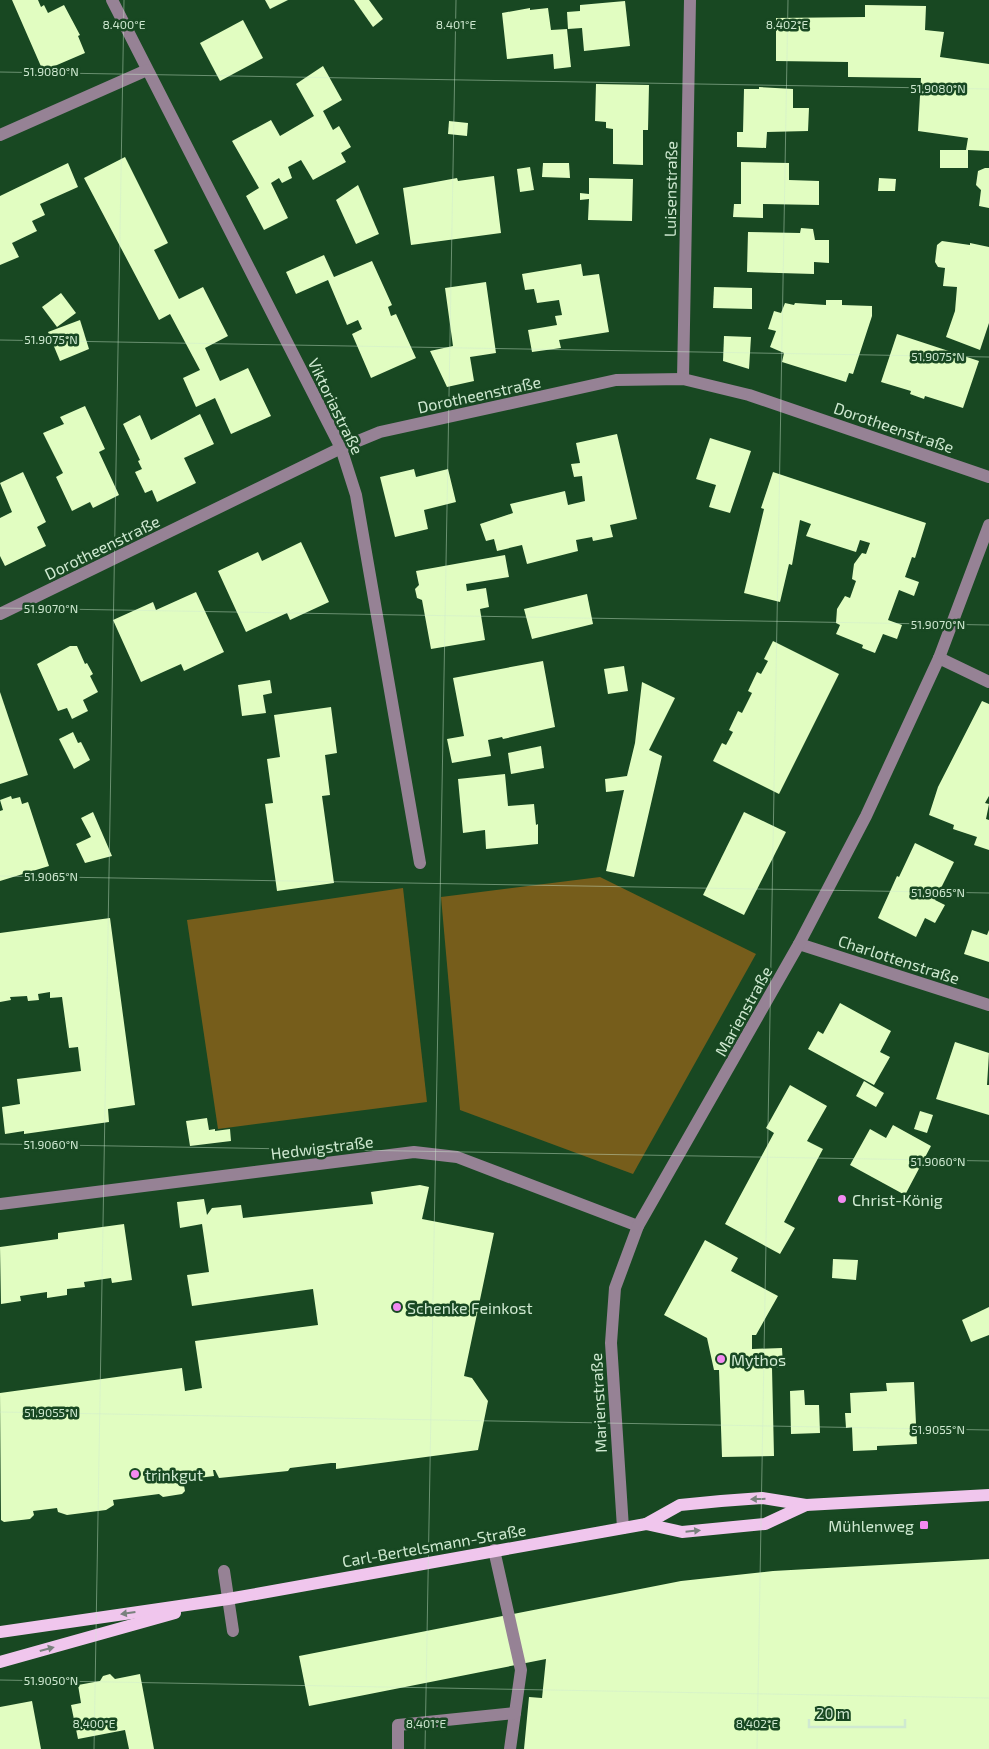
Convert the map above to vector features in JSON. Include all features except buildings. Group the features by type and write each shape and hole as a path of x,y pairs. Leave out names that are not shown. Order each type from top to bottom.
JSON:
{"main road":[{"name":"Carl-Bertelsmann-Straße","path":"0,1632 228,1598 646,1524 680,1505 762,1498 806,1505 989,1495"},
{"name":"Carl-Bertelsmann-Straße","path":"646,1524 682,1532 765,1524 806,1505"},
{"name":"Carl-Bertelsmann-Straße","path":"0,1662 228,1598"}],"street":[{"name":"Viktoriastraße","path":"112,0 341,448 356,495 420,863"},
{"name":"Luisenstraße","path":"684,379 690,0"},
{"path":"0,134 147,70"},
{"name":"Dorotheenstraße","path":"0,614 341,448 380,432 616,380 684,379 749,395 989,477"},
{"name":"Marienstraße","path":"623,1528 611,1343 615,1288 638,1226 799,944 866,816 939,658 989,525"},
{"path":"939,658 989,682"},
{"name":"Charlottenstraße","path":"799,944 989,1005"},
{"name":"Hedwigstraße","path":"0,1204 414,1152 457,1157 638,1226"},
{"path":"494,1550 521,1670 510,1749"},
{"path":"224,1571 234,1631"},
{"path":"398,1749 398,1725 515,1713"}],"shaded area":[{"path":"600,877 756,954 633,1174 460,1110 441,897"},
{"path":"403,888 427,1102 218,1129 187,920"}],"place":[{"name":"Christ-König","path":"842,1199"},
{"name":"Schenke Feinkost","path":"397,1307"},
{"name":"Mythos","path":"721,1359"},
{"name":"trinkgut","path":"135,1474"},
{"name":"Mühlenweg","path":"924,1525"}]}
